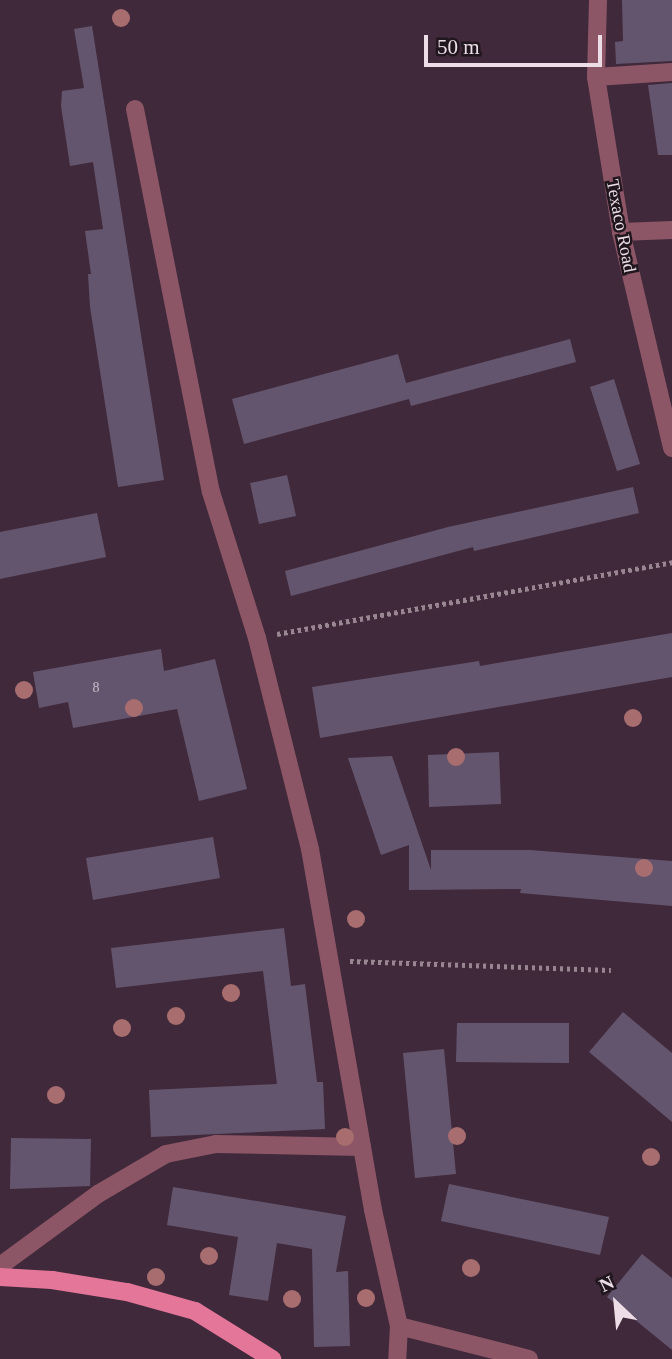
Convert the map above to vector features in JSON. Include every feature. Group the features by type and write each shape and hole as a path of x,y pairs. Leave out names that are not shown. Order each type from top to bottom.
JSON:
{"main road":[{"path":"0,1277 52,1280 127,1292 195,1311 272,1359"}],"street":[{"name":"Texaco Road","path":"598,0 596,77 621,232 667,404 672,448"},
{"path":"596,77 672,72"},
{"path":"135,109 211,492 257,638 310,849 362,1147 399,1326 397,1359"},
{"path":"621,232 672,230"},
{"path":"0,1266 98,1194 166,1154 216,1144 362,1147"},
{"path":"399,1326 528,1359"}],"path":[{"path":"257,638 672,562"},
{"path":"328,961 611,970"}],"building":[{"path":"622,0 672,0 672,61 616,64 615,42 623,41"},
{"path":"92,26 164,480 118,487 90,307 88,274 91,274 85,231 103,229 93,162 70,166 61,106 62,91 84,88 74,29"},
{"path":"672,83 672,155 658,155 648,85"},
{"path":"570,339 576,362 411,406 409,399 244,444 232,399 398,354 406,383"},
{"path":"614,379 640,464 617,471 590,387"},
{"path":"287,475 296,516 259,524 250,483"},
{"path":"633,487 639,513 474,551 473,547 291,596 285,571 448,527"},
{"path":"97,513 106,557 0,579 0,532"},
{"path":"672,633 672,677 320,738 312,687 479,661 480,666"},
{"path":"161,649 164,671 215,659 247,789 199,801 177,709 73,728 68,702 39,708 33,672"},
{"path":"499,752 501,804 429,807 428,755"},
{"path":"392,756 431,870 431,850 530,850 672,861 672,906 520,893 521,889 409,890 409,845 381,855 348,758"},
{"path":"213,837 220,878 93,900 86,858"},
{"path":"284,928 291,986 305,984 317,1082 323,1082 325,1129 151,1137 149,1090 277,1084 263,971 116,988 111,948"},
{"path":"623,1012 672,1053 672,1122 589,1052"},
{"path":"457,1023 569,1023 569,1063 456,1062"},
{"path":"444,1049 456,1174 415,1178 403,1053"},
{"path":"11,1138 91,1139 90,1186 10,1189"},
{"path":"449,1184 609,1217 600,1255 441,1221"},
{"path":"173,1187 346,1216 336,1272 348,1271 350,1346 314,1347 312,1249 277,1243 268,1301 229,1295 238,1237 167,1225"},
{"path":"642,1254 672,1278 672,1350 607,1297"}]}
